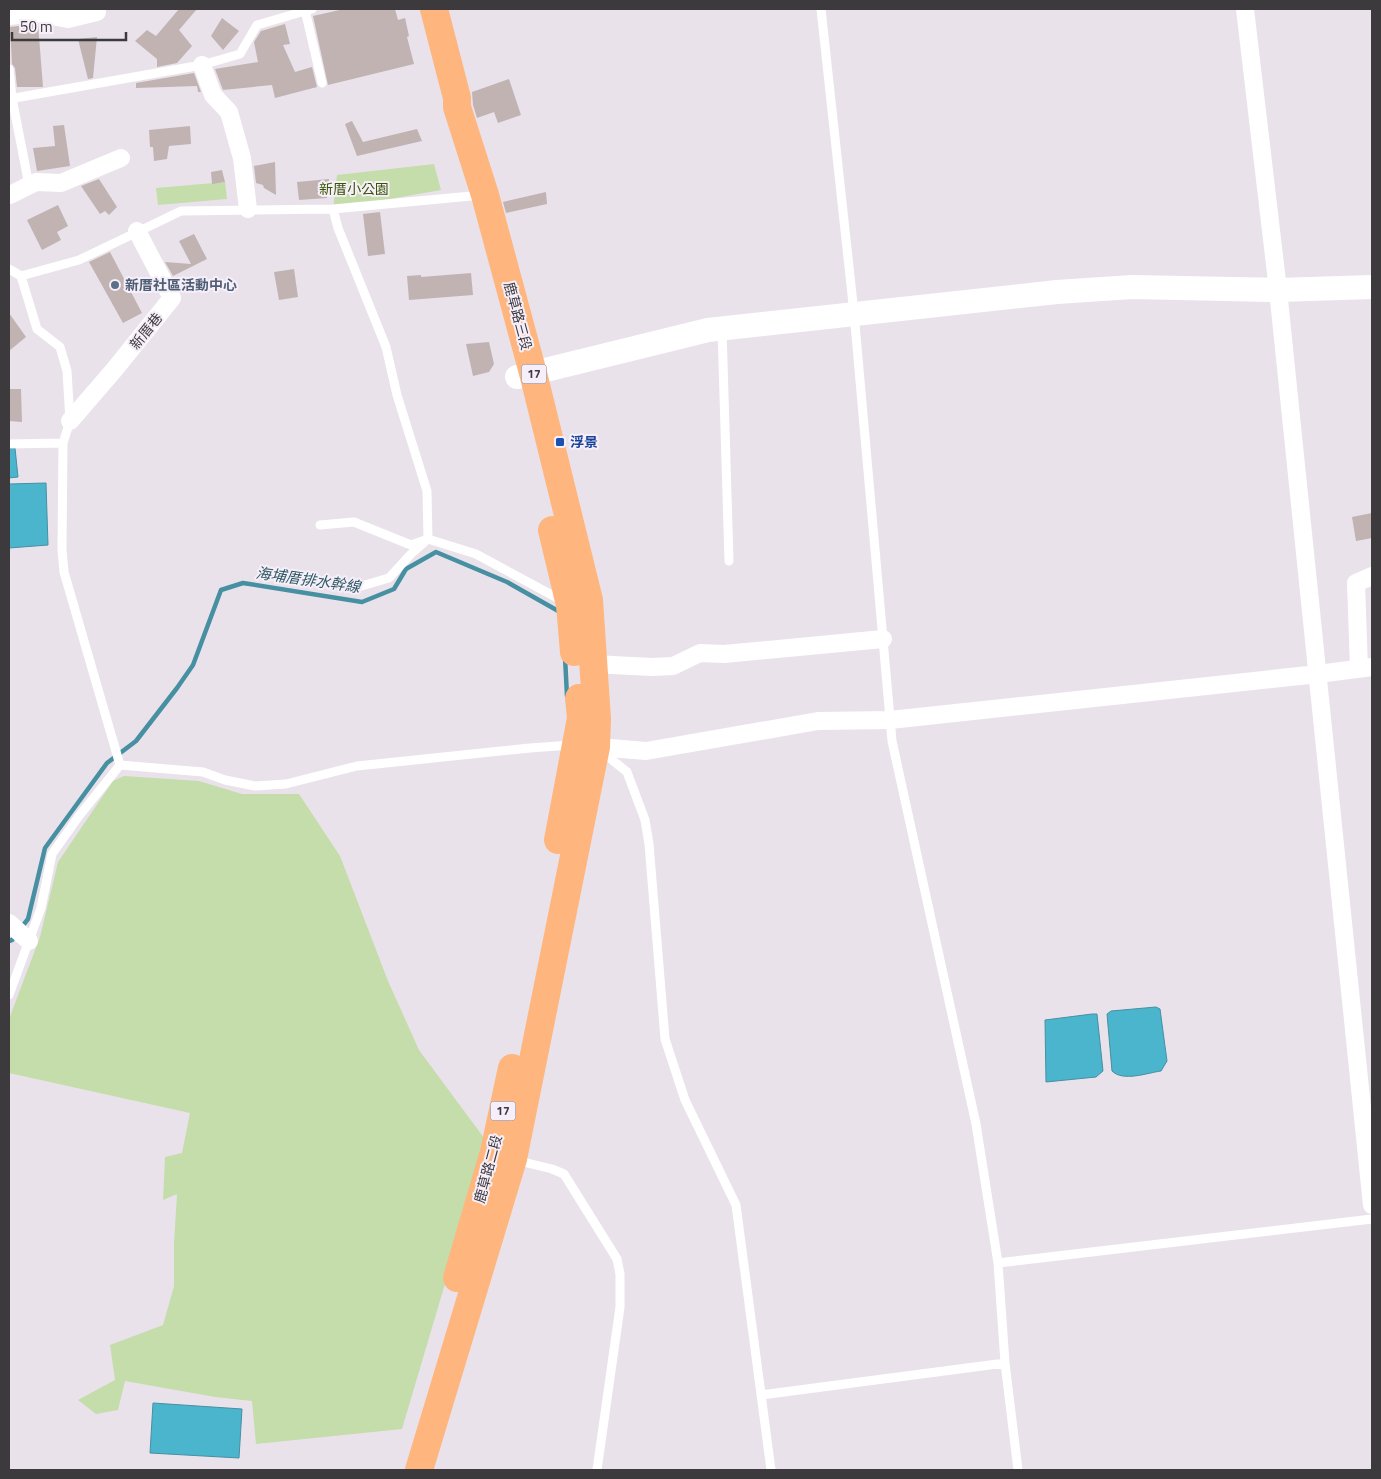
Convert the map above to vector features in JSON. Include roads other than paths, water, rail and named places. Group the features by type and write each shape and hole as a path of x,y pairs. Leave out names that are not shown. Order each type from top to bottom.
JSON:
{"main road":[{"name":"鹿草路三段","path":"416,9 440,107 476,196"},
{"name":"鹿草路三段","path":"434,9 457,98 457,107 476,196 525,375 593,664 597,719 585,746"},
{"name":"鹿草路三段","path":"579,603 581,718 585,746"},
{"name":"鹿草路二段","path":"419,1470 513,1159 585,746"},
{"name":"鹿草路二段","path":"401,1470 494,1152 547,906 585,746"}],"street":[{"path":"1245,9 1278,290 1372,1205"},
{"path":"9,16 35,13 68,19 97,12"},
{"path":"202,65 213,95 229,112 242,158 248,209"},
{"path":"9,195 36,182 61,184 121,158"},
{"name":"新厝巷","path":"70,421 172,298 137,232"},
{"path":"525,375 708,330 854,313 1057,292 1122,288 1278,290 1372,287"},
{"path":"585,746 646,751 818,721 890,720 1366,668 1356,583 1372,576"},
{"path":"593,664 652,667 673,666 700,653 724,654 883,639"},
{"path":"9,924 29,941"}],"lane":[{"path":"11,98 202,65 240,54 257,26 309,9 322,83"},
{"path":"821,9 854,313 892,741 976,1124 998,1263 1005,1363 1018,1470"},
{"path":"9,69 11,98 28,180 9,195"},
{"path":"21,276 79,260 180,211 333,209 476,196"},
{"path":"333,209 338,228 386,347 397,395 427,491 428,540"},
{"path":"9,269 21,276 37,329 60,347 67,372 70,421 63,443 62,550 64,572 120,765"},
{"path":"722,328 729,561"},
{"path":"9,444 63,443"},
{"path":"320,525 354,522 410,545 428,540 476,554 579,603"},
{"path":"358,587 388,578 411,554 428,540"},
{"path":"120,765 203,772 225,780 255,786 286,784 357,766 530,748 585,746 627,772 645,820 649,844 665,1039 684,1100 736,1205 771,1470"},
{"path":"9,995 41,908 52,854 79,816 120,765"},
{"path":"513,1159 564,1174 616,1258 620,1274 620,1308 597,1470"},
{"path":"998,1263 1372,1219"},
{"path":"761,1395 1005,1363"}],"water":[{"path":"15,448 18,477 9,478 9,449"},
{"path":"46,483 48,545 9,548 9,484"},
{"path":"1156,1007 1160,1009 1167,1061 1161,1071 1135,1076 1122,1076 1112,1071 1107,1014 1111,1011"},
{"path":"1097,1014 1103,1071 1096,1077 1046,1082 1045,1020"},
{"path":"153,1403 242,1409 239,1458 150,1453"}],"waterway":[{"name":"海埔厝排水幹線","path":"21,928 28,919 45,848 107,763 136,741 193,665 221,590 243,583 362,602 394,589 406,569 436,552 507,582 560,612"},
{"name":"海埔厝排水幹線","path":"565,657 567,696"},
{"name":"海埔厝排水幹線","path":"9,941 17,934"}],"place":[{"name":"新厝社區活動中心","path":"115,285"},
{"name":"浮景","path":"560,442"}],"park label":[{"name":"新厝小公園","path":"354,189"}]}
